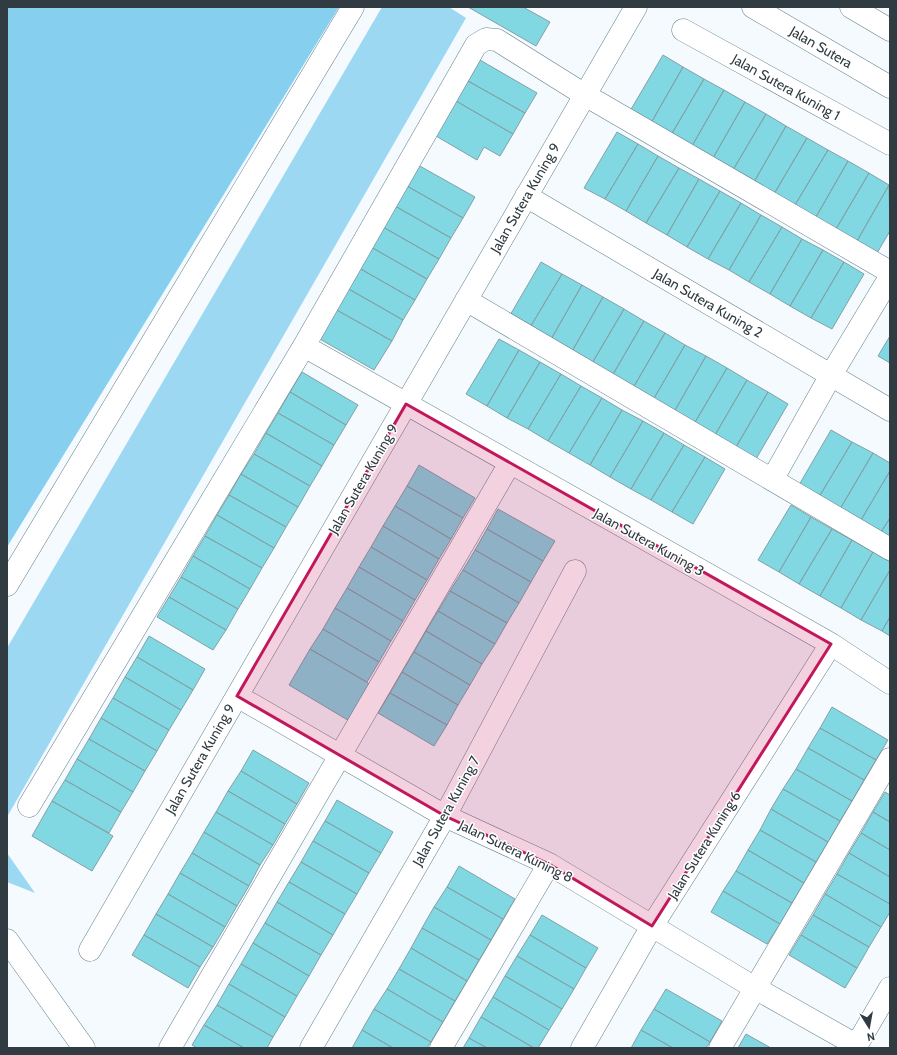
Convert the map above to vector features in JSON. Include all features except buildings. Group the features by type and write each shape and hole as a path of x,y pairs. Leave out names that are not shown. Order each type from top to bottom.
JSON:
{"street":[{"path":"7,585 353,7"},
{"name":"Jalan Sutera Kuning 9","path":"90,950 636,7"},
{"name":"Jalan Sutera","path":"753,7 890,87"},
{"path":"851,7 890,30"},
{"name":"Jalan Sutera Kuning 1","path":"683,30 890,144"},
{"path":"29,806 304,346 476,45 486,39 497,40 585,95 890,272"},
{"name":"Jalan Sutera Kuning 2","path":"526,196 890,410"},
{"path":"772,480 831,375 890,277"},
{"path":"466,300 890,549"},
{"name":"Jalan Sutera Kuning 3","path":"304,346 831,644 890,683"},
{"path":"170,1048 510,463"},
{"name":"Jalan Sutera Kuning 7","path":"310,1048 444,816 575,571"},
{"name":"Jalan Sutera Kuning 6","path":"582,1048 652,926 831,644"},
{"name":"Jalan Sutera Kuning 8","path":"237,696 340,754 444,816 549,864 856,1047"},
{"path":"720,1048 890,759"},
{"path":"441,1048 549,864"},
{"path":"7,940 84,1048"},
{"path":"856,1047 890,988"}],"highlighted area":[{"path":"406,404 831,644 652,926 549,864 445,816 237,696"}],"shaded area":[{"path":"7,7 339,7 7,547"},
{"path":"382,7 449,7 466,18 7,817 7,648"},
{"path":"7,853 35,893 7,882"}]}
